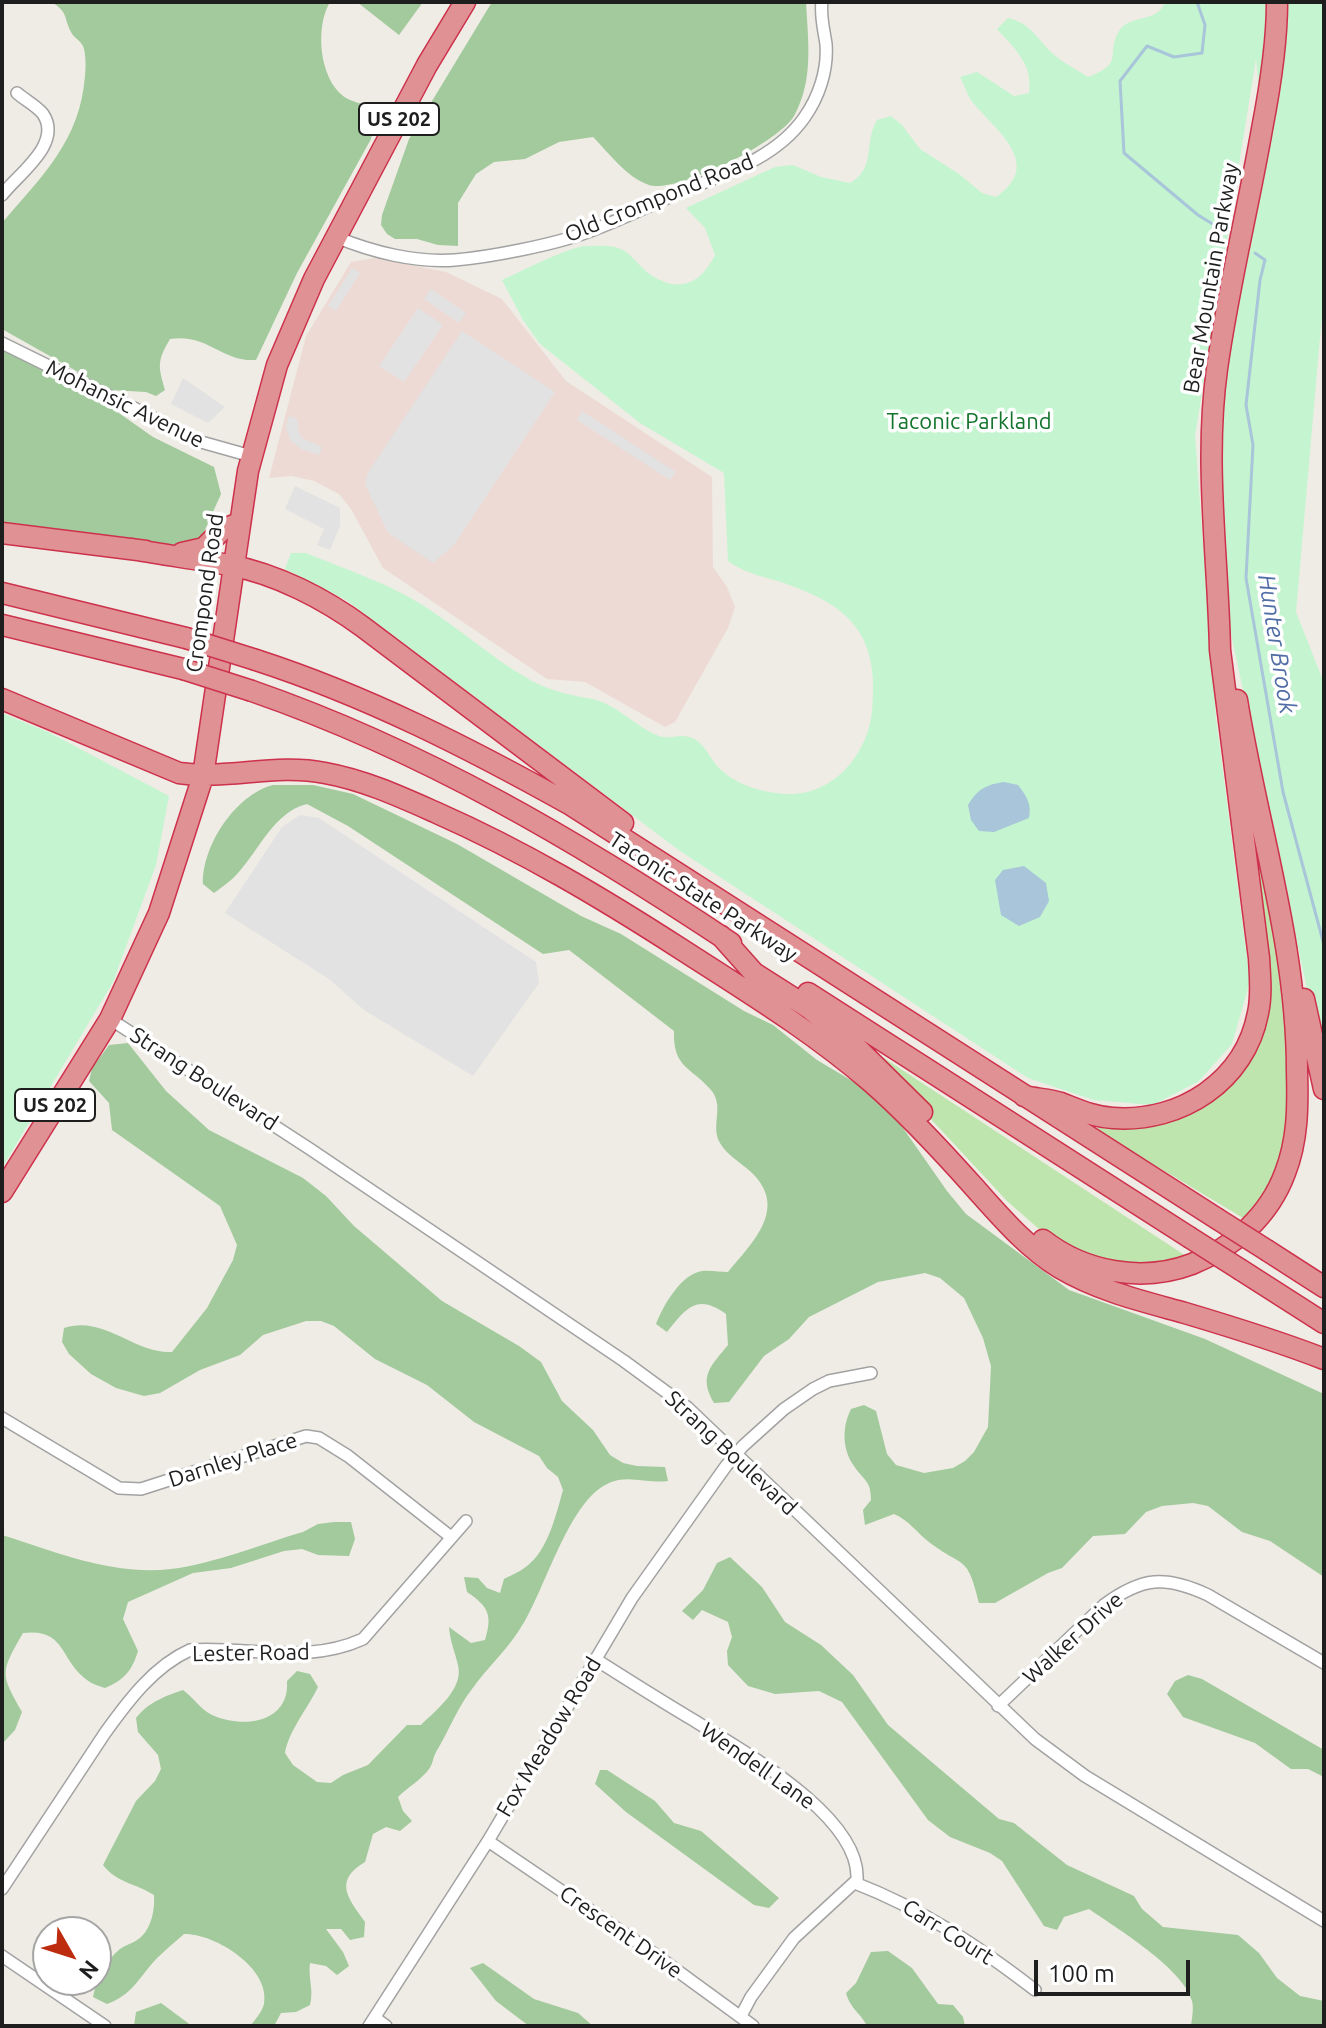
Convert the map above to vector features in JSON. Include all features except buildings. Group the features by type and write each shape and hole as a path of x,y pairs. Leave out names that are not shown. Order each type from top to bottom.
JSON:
{"highway":[{"name":"Crompond Road","path":"2,1192 110,1019 159,913 203,776 232,565 251,456 283,348 336,237 427,65 465,2"},
{"name":"Bear Mountain Parkway","path":"1221,612 1212,500 1212,404 1266,107 1277,2"},
{"path":"132,549 193,552 209,545 222,530 239,523"},
{"path":"2,533 232,565 297,589 351,618 584,795 691,869 701,888"},
{"name":"Taconic State Parkway","path":"2,593 186,638 256,660 370,703 472,750 582,812 1324,1287"},
{"path":"721,936 754,973 809,1008 869,1058 1016,1214 1047,1243 1070,1258 1100,1268 1131,1273 1162,1271 1201,1260 1244,1233 1275,1194 1291,1154 1297,1101 1295,1010 1270,855 1221,612"},
{"path":"1024,1096 1108,1118 1142,1117 1170,1111 1199,1099 1216,1086 1236,1063 1252,1035 1258,1013 1260,973 1227,720 1220,650 1221,612"},
{"name":"Taconic State Parkway","path":"2,625 183,669 252,691 383,742 485,792 572,842 721,936 1324,1323"},
{"path":"2,699 179,773 203,776 278,769 340,776 427,808 525,855 583,887 688,953 832,1050 902,1111 1018,1235 1056,1266 1105,1290 1247,1332 1324,1359"},
{"path":"1270,855 1285,909 1324,1089"}],"street":[{"name":"Old Crompond Road","path":"336,237 373,251 402,256 453,260 482,256 583,233 751,163 790,133 803,119 817,95 825,70 822,2"},
{"path":"2,195 43,149 48,137 42,114 17,93"},
{"name":"Mohansic Avenue","path":"2,343 194,440 251,456"},
{"name":"Strang Boulevard","path":"110,1019 624,1361 688,1408 1035,1739 1085,1776 1324,1921"},
{"name":"Fox Meadow Road","path":"372,2022 488,1841 632,1598 686,1519 737,1453 784,1409 829,1381 871,1373"},
{"name":"Darnley Place","path":"2,1418 119,1488 130,1490 233,1461 290,1439 306,1436 319,1438 348,1456 451,1537"},
{"name":"Lester Road","path":"2,1889 122,1709 166,1664 190,1650 294,1655 345,1647 363,1639 466,1521"},
{"name":"Walker Drive","path":"998,1706 1104,1605 1142,1583 1160,1580 1188,1586 1208,1595 1324,1663"},
{"name":"Wendell Lane","path":"595,1659 803,1793 836,1828 849,1849 858,1872 855,1883"},
{"name":"Crescent Drive","path":"488,1841 753,2026"},
{"path":"741,2016 751,1997 794,1938 855,1883"},
{"name":"Carr Court","path":"855,1883 915,1908 1035,1990"},
{"path":"2,1956 105,2026"},
{"path":"372,2022 386,2026"}],"shaded area":[{"path":"374,258 446,272 502,299 566,381 712,477 713,567 727,587 735,607 728,628 675,722 665,727 585,682 547,679 383,568 351,509 339,494 314,481 292,476 269,478 306,336 351,262"},
{"path":"352,268 360,273 336,311 328,306"},
{"path":"431,289 466,313 459,323 424,299"},
{"path":"418,308 443,325 404,382 379,366"},
{"path":"462,331 555,392 454,545 433,563 388,533 365,484 367,474"},
{"path":"183,378 225,407 208,423 171,404"},
{"path":"582,411 676,472 670,480 577,420"},
{"path":"289,416 298,419 302,438 322,447 319,455 301,449 290,440 286,427"},
{"path":"295,486 340,508 340,526 330,550 317,545 324,529 285,509"},
{"path":"300,815 319,818 536,962 539,983 473,1076 364,1010 329,979 225,913 282,827"}],"green space":[{"path":"52,2 330,2 325,12 321,38 329,77 346,98 373,107 376,118 371,139 297,273 256,360 233,357 195,340 170,339 160,364 165,390 156,396 146,392 110,390 2,329 2,223 57,156 76,120 82,99 86,69 84,49 72,34 63,13"},
{"path":"357,2 423,2 399,35"},
{"path":"492,2 806,2 808,60 805,88 794,116 785,127 749,152 703,174 663,186 649,185 625,171 593,137 559,142 525,159 494,162 476,174 458,203 458,246 417,239 395,239 381,225 382,215 409,139"},
{"name":"Taconic Parkland","path":"1166,2 1324,2 1324,292 1296,612 1324,683 1324,1068 1228,620 1219,448 1227,364 1266,167 1256,59 1195,436 1216,718 1250,981 1232,1044 1199,1081 1153,1105 1094,1100 1028,1078 680,851 346,600 285,569 291,553 306,553 384,585 427,608 537,684 602,702 659,736 694,739 725,773 751,787 790,794 821,787 834,779 856,756 869,728 872,712 871,662 865,642 855,626 824,600 746,571 728,561 724,473 640,423 540,344 502,280 569,250 603,246 622,250 662,281 689,283 703,273 715,255 705,228 686,208 775,167 793,165 821,177 850,183 864,170 877,120 891,116 920,149 982,193 996,197 1010,185 1016,173 1016,161 1005,138 973,102 960,77 977,72 1014,96 1029,93 1030,83 1025,65 997,29 1008,18 1022,23 1055,56 1088,77 1111,63 1118,33 1126,24 1153,15"},
{"path":"2,347 89,392 153,437 214,467 221,494 200,541 187,548 2,527"},
{"path":"2,713 50,733 169,796 156,865 113,982 2,1168"},
{"path":"273,785 313,785 353,794 457,844 581,916 621,934 744,1011 773,1025 817,1060 864,1088 896,1118 966,1214 1069,1290 1205,1339 1324,1394 1324,1577 1270,1541 1242,1532 1208,1506 1193,1503 1162,1506 1146,1512 1125,1534 1093,1536 1062,1568 995,1603 979,1603 971,1576 963,1564 929,1542 904,1520 894,1514 865,1525 863,1510 871,1500 870,1488 850,1459 845,1445 846,1423 851,1409 864,1405 876,1411 887,1454 896,1465 924,1473 953,1468 965,1461 974,1452 988,1427 991,1366 983,1338 964,1298 940,1278 925,1273 878,1282 809,1317 789,1339 764,1356 729,1402 714,1403 707,1378 712,1365 728,1345 726,1314 700,1304 686,1310 667,1332 656,1324 668,1300 687,1278 702,1271 728,1272 763,1224 767,1199 762,1185 720,1143 716,1130 715,1096 680,1060 674,1043 674,1031 569,950 543,954 348,826 307,804 295,808 276,823 238,873 214,893 203,884 204,869 223,824 246,799"},
{"path":"1247,795 1277,938 1287,1032 1288,1131 1268,1196 1248,1221 1098,1131 1098,1125 1197,1108 1264,1001"},
{"path":"128,1043 166,1091 209,1130 303,1178 442,1301 541,1362 562,1401 593,1430 610,1455 623,1463 665,1467 668,1481 616,1480 594,1493 581,1509 518,1632 467,1696 429,1769 398,1797 403,1811 412,1821 400,1831 386,1827 373,1834 365,1862 349,1876 347,1890 365,1922 364,1937 350,1940 341,1929 326,1929 349,1966 337,1975 326,1966 310,1963 310,2005 296,2012 281,2013 274,2026 250,2026 264,2004 264,1991 250,1966 224,1946 196,1935 184,1934 121,1997 107,2004 93,1997 112,1996 112,1958 142,1936 153,1911 154,1895 120,1879 103,1865 136,1801 155,1781 161,1769 158,1755 138,1732 136,1718 157,1701 183,1690 212,1715 237,1722 262,1719 281,1706 287,1681 297,1671 310,1674 318,1687 287,1745 285,1753 293,1765 317,1782 331,1783 368,1765 407,1725 421,1725 453,1691 459,1674 449,1627 471,1643 485,1640 489,1624 487,1612 467,1592 464,1577 478,1578 487,1588 500,1593 504,1579 524,1568 540,1551 563,1490 558,1477 539,1456 474,1422 427,1385 375,1359 334,1326 321,1321 306,1321 263,1335 240,1355 200,1370 160,1393 144,1396 116,1388 91,1374 69,1354 62,1342 64,1328 79,1325 106,1330 144,1347 172,1352 207,1308 233,1260 237,1245 220,1206 112,1130 109,1103 89,1081 92,1068 109,1045"},
{"path":"878,1054 1186,1256 1176,1264 1140,1267 1085,1260 1055,1243 1007,1201 875,1059"},
{"path":"351,1522 355,1539 349,1556 318,1555 302,1549 284,1551 231,1568 193,1573 128,1602 123,1619 138,1651 126,1674 105,1688 78,1672 55,1640 47,1635 23,1633 10,1657 6,1673 22,1712 15,1730 2,1744 2,1535 106,1566 149,1570 204,1563 303,1532 318,1524"},
{"path":"730,1557 762,1587 785,1622 821,1645 853,1675 888,1725 999,1819 1014,1823 1067,1865 1134,1896 1142,1909 1163,1927 1238,1935 1259,1953 1277,1978 1300,1996 1324,2001 1324,2026 1191,2026 1193,2004 1186,1989 1163,1963 1115,1926 1089,1909 1064,1917 1057,1930 1044,1926 1002,1861 950,1837 928,1820 842,1702 819,1691 775,1694 748,1686 728,1665 727,1651 732,1637 728,1622 702,1610 693,1620 682,1611 703,1590 717,1563"},
{"path":"1188,1675 1202,1679 1324,1750 1324,1777 1308,1769 1291,1769 1255,1743 1183,1717 1167,1694 1175,1681"},
{"path":"600,1770 607,1770 655,1801 674,1823 701,1831 779,1898 769,1908 754,1905 626,1812 595,1784"},
{"path":"888,1951 912,1968 938,2004 953,2005 963,2017 965,2026 867,2026 846,1993 856,1983 871,1952"},
{"path":"483,1963 534,1999 578,2013 593,2026 529,2026 496,2001 470,1968"},
{"path":"161,2003 192,2026 134,2026 136,2012"}],"water":[{"path":"1004,782 1018,785 1024,792 1029,804 1029,818 994,832 979,831 971,820 968,805 983,789"},
{"path":"1024,866 1046,883 1049,901 1040,917 1019,926 1001,915 995,880 1003,870"}],"waterway":[{"path":"1197,2 1205,25 1202,53 1174,57 1147,46 1120,81 1124,153 1198,215 1219,228"},
{"name":"Hunter Brook","path":"1255,253 1265,260 1246,405 1253,445 1246,578 1283,792 1324,945"}]}
